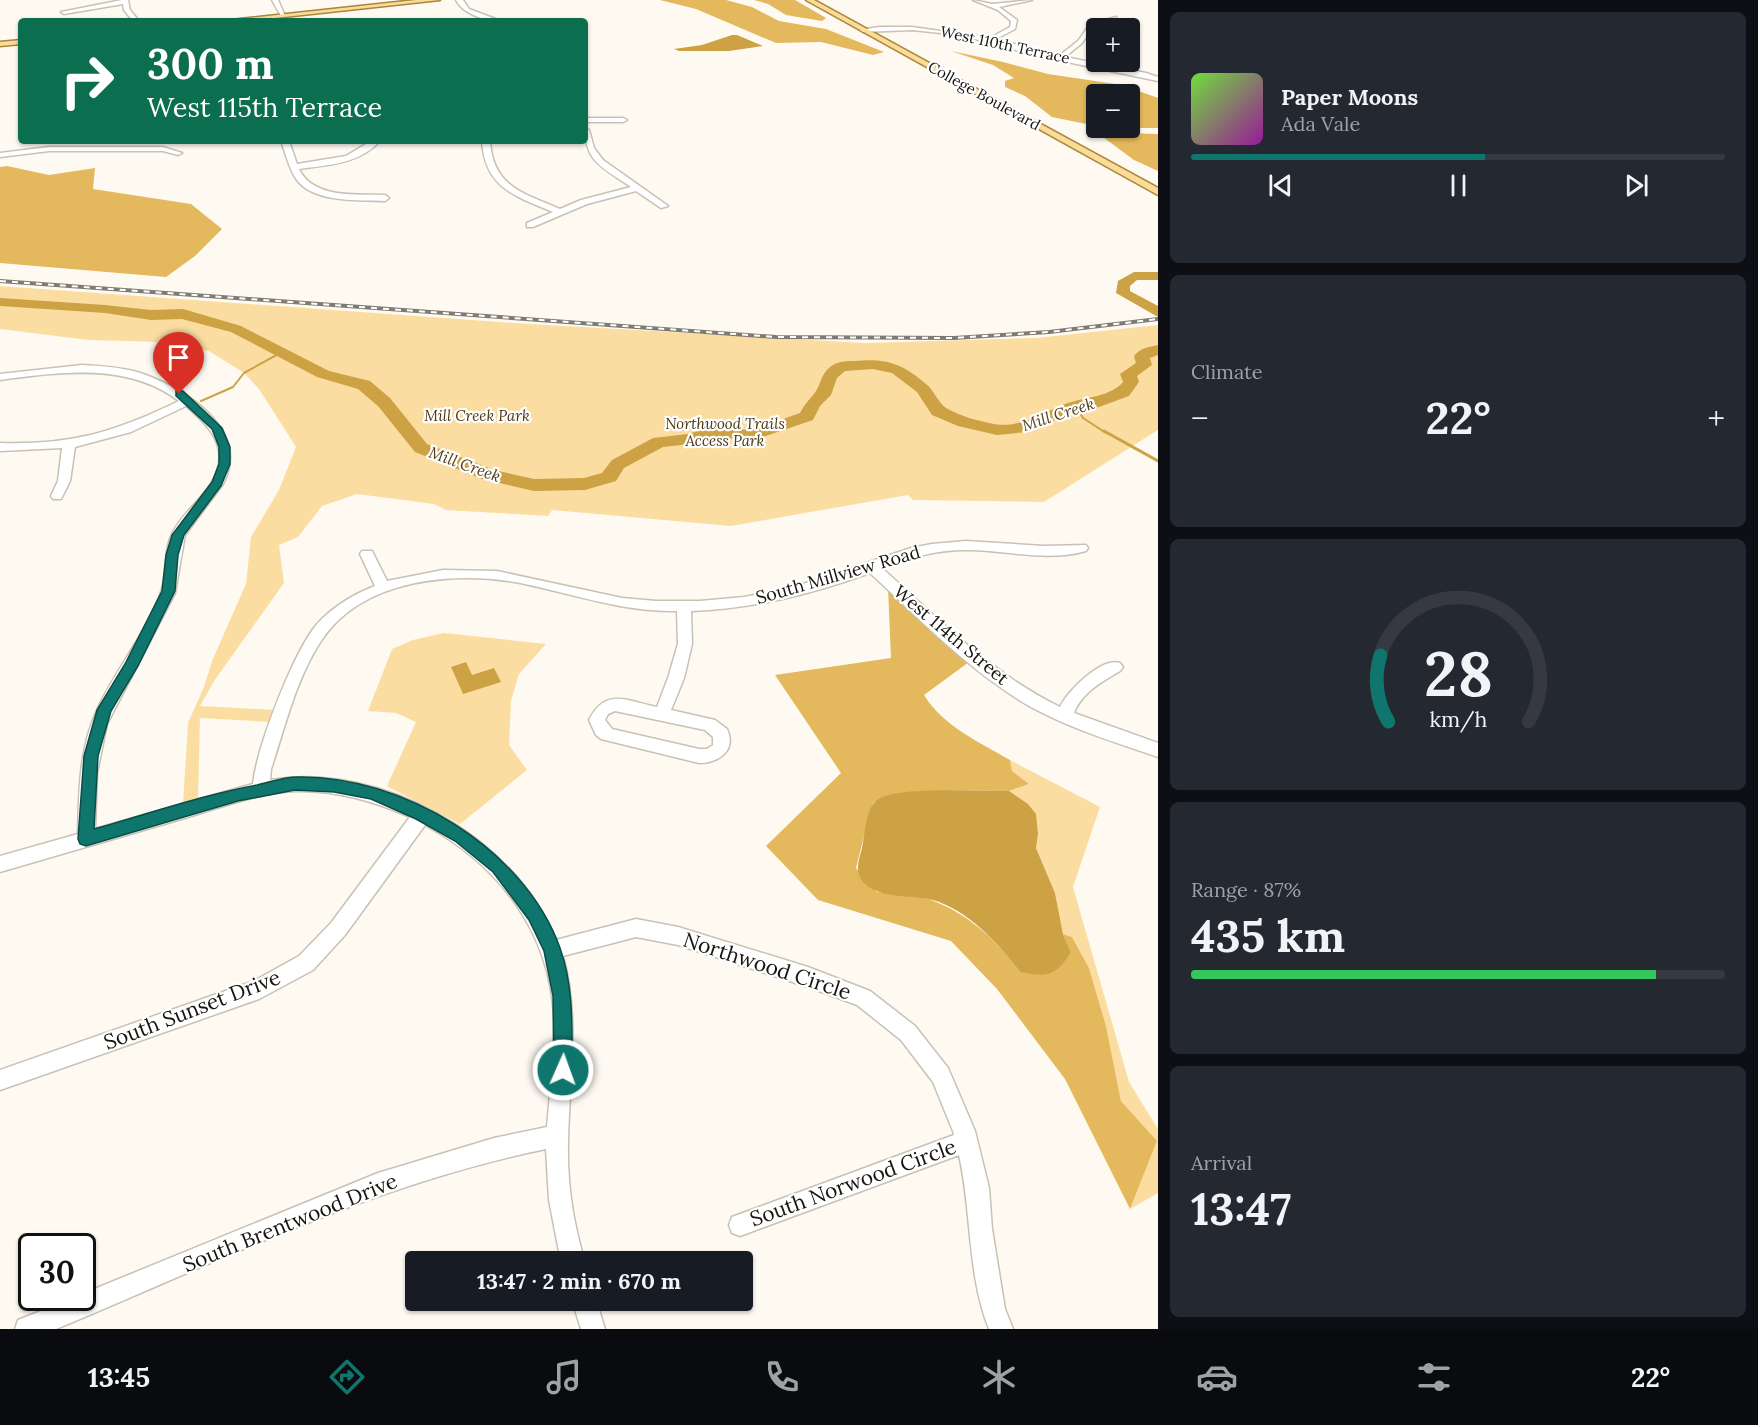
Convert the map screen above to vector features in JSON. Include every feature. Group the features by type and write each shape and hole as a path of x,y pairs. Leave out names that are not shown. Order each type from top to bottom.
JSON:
{"main road":[{"path":"254,18 437,0"},
{"name":"College Boulevard","path":"809,0 1158,182"},
{"name":"College Boulevard","path":"822,0 872,31 1158,192"},
{"path":"0,44 18,42"}],"street":[{"path":"275,0 283,15"},
{"path":"461,0 458,1 462,6 491,18"},
{"path":"976,0 1011,16 1014,24 1013,28 990,40"},
{"path":"991,6 1029,0"},
{"path":"64,12 125,1 127,10 134,18"},
{"name":"West 110th Terrace","path":"872,31 923,28 990,40 1158,79"},
{"path":"1060,58 1080,42 1086,34"},
{"path":"1141,74 1156,69"},
{"path":"588,120 623,120"},
{"path":"588,141 597,159 664,206"},
{"path":"286,144 301,180 307,186 320,191 385,198"},
{"path":"295,167 353,156 365,151 373,144"},
{"path":"486,144 487,165 499,180 515,192 560,212"},
{"path":"0,154 51,145 138,145 178,153"},
{"path":"530,225 584,202 637,188"},
{"path":"0,377 75,367 136,374 159,382 188,401 216,428 224,447 225,464 217,483 178,535 172,555 169,591 131,666 105,710 91,756 86,839"},
{"path":"0,447 31,448 69,444 107,436 141,424 188,401"},
{"path":"57,496 64,481 69,444"},
{"name":"South Millview Road","path":"261,790 263,769 310,645 323,627 340,610 383,588 435,576 496,575 524,579 618,603 684,607 776,597 935,547 981,546 1049,552 1081,548"},
{"path":"367,554 383,588"},
{"name":"West 114th Street","path":"871,566 987,668 1023,694 1102,731 1158,750"},
{"path":"662,713 676,678 685,644 684,607"},
{"path":"1065,715 1070,701 1085,684 1115,667"},
{"path":"613,704 662,713 714,727 721,734 721,748 710,756 699,756 613,736 602,730 597,720 602,710 613,704"},
{"path":"0,864 261,790 295,783 334,786 373,793 461,836 499,867 535,915 552,950 562,996 564,1048 557,1164 569,1251"},
{"name":"South Sunset Drive","path":"0,1080 259,989 306,963 338,929 422,815"},
{"name":"Northwood Circle","path":"552,950 636,928 678,936 808,977 863,998 908,1033 941,1074 967,1141 978,1188 981,1229 993,1310 1001,1329"},
{"name":"South Brentwood Drive","path":"27,1329 378,1184 494,1149 558,1136"},
{"name":"South Norwood Circle","path":"740,1226 967,1141"},
{"path":"587,1311 593,1329"}],"green space":[{"name":"Northwood Trails Access Park","path":"0,286 529,324 865,343 1036,338 1158,325 1158,430 1044,502 913,500 908,495 731,526 552,510 548,516 446,510 434,504 357,494 322,506 298,537 279,545 284,583 214,681 200,706 277,710 272,722 200,718 198,799 183,804 188,723 246,584 251,537 279,490 296,447 259,389 244,373 209,351 162,342 88,340 0,329"},
{"path":"444,633 546,644 519,674 511,701 509,745 527,770 460,824 387,786 416,722 396,713 368,711 392,649 413,640"},
{"path":"1010,760 1100,807 1073,887 1129,1082 1158,1129 1158,1193 1130,1209 1157,1141 1121,1101 1106,1026 1089,968 1072,937 1063,934 1055,893 1036,848 1038,834 1009,791 1029,784 1012,771"}],"shaded area":[{"path":"660,0 726,0 752,7 779,21 826,29 884,52 873,55 821,42 776,43 696,9"},
{"path":"754,0 795,0 826,18 822,21 786,15 768,4"},
{"path":"732,35 763,46 729,51 679,51 674,49 702,45"},
{"path":"951,51 1048,74 1115,84 1086,84 1086,124 1052,117 1025,96 1005,87 1005,81 1014,78 993,65"},
{"path":"1140,92 1158,98 1158,128 1140,128"},
{"path":"1140,133 1158,134 1158,171 1134,160 1104,138 1140,138"},
{"path":"7,166 49,175 95,168 93,189 191,204 222,229 195,256 166,277 0,263 0,167"},
{"path":"888,588 969,662 924,695 941,716 951,724 1010,760 1012,771 1029,784 1009,791 944,790 874,802 856,868 877,892 922,897 961,915 993,940 1020,972 1071,952 1063,934 1072,937 1089,968 1106,1026 1121,1101 1157,1141 1130,1209 1065,1079 997,989 951,941 818,900 766,846 841,773 775,675 891,658"},
{"path":"466,662 472,675 494,668 501,682 463,694 451,667"},
{"path":"944,790 1009,791 1028,804 1036,814 1038,834 1036,848 1055,893 1063,934 1071,952 1055,971 1038,975 1020,972 982,929 958,912 933,900 878,892 860,878 859,861 867,818 874,803 896,793"}],"waterway":[{"name":"Mill Creek","path":"1158,276 1134,276 1123,284 1123,293 1158,312"},
{"name":"Mill Creek","path":"0,302 105,309 151,315 183,314 236,329 323,374 364,385 384,402 421,448 489,475 534,485 585,484 609,477 618,464 659,442 690,439 711,432 754,435 807,416 813,404 823,395 829,376 840,367 873,364 897,369 923,389 938,411 964,422 997,430 1021,428 1076,406 1093,403 1123,392 1131,382 1128,374 1144,365 1142,356 1158,350"},
{"path":"201,401 233,387 244,373 282,352"},
{"path":"1076,406 1083,418 1106,433"},
{"path":"1104,431 1158,461"}],"railway":[{"path":"0,281 776,337 954,338 1049,332 1158,319"}],"route":[{"path":"179,394 216,428 224,447 225,464 217,483 178,535 172,555 169,591 131,666 105,710 91,756 86,839 238,795 295,783 334,786 373,793 422,815 461,836 499,867 535,915 552,950 562,996 563,1070"}],"park label":[{"name":"Mill Creek Park","path":"477,416"}]}
